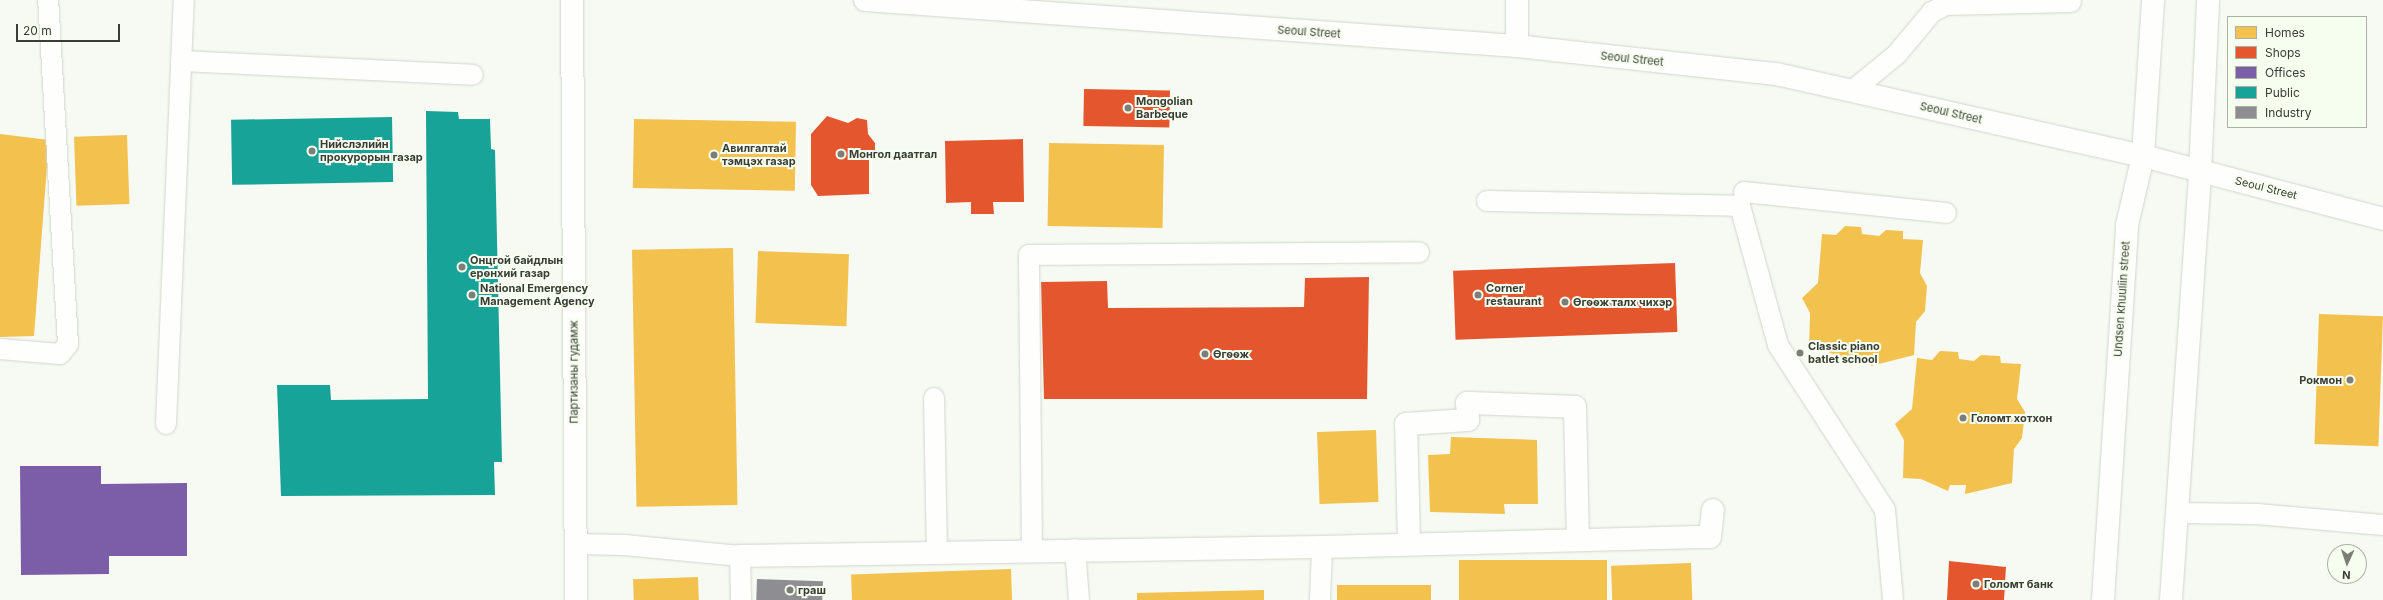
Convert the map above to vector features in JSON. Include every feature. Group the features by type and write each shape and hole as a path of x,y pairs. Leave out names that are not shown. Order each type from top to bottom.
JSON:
{"main road":[{"name":"Партизаны гудамж","path":"572,0 576,600"},
{"name":"Seoul Street","path":"865,0 1517,46 1776,74 2143,156 2383,219"},
{"path":"1517,0 1517,46"},
{"name":"Undsen khuuliin street","path":"2103,600 2126,225 2143,156 2153,0"},
{"path":"2171,600 2200,172 2208,0"},
{"path":"1408,543 1406,424 1468,420 1467,403 1575,407 1578,539"},
{"path":"740,556 937,551 1322,547 1408,543 1710,537 1713,510"}],"lane":[{"path":"0,349 60,354 68,344 48,0"},
{"path":"166,424 184,0"},
{"path":"1852,91 1897,54 1932,12 1946,5 2071,2"},
{"path":"181,61 473,75"},
{"path":"1744,192 1946,214"},
{"path":"1487,201 1740,206 1778,345 1884,510 1893,600"},
{"path":"1032,550 1029,256 1419,252"},
{"path":"934,398 937,551"},
{"path":"2177,513 2258,514 2383,525"},
{"path":"575,544 624,545 740,556 741,600"},
{"path":"1320,600 1322,547"},
{"path":"1075,549 1078,600"}],"building: Homes":[{"name":"Авилгалтай тэмцэх газар","path":"634,119 796,122 795,191 633,188"},
{"path":"0,134 49,140 34,336 0,337"},
{"path":"127,135 129,204 76,206 74,137"},
{"path":"1049,143 1164,145 1163,228 1048,226"},
{"path":"1845,226 1861,227 1862,234 1879,236 1886,230 1903,231 1903,239 1923,240 1920,273 1927,286 1925,311 1916,322 1914,355 1871,366 1871,357 1853,356 1851,362 1826,351 1809,350 1810,313 1802,298 1818,283 1822,234 1836,235"},
{"path":"733,248 737,505 637,507 632,250"},
{"path":"758,251 849,254 846,326 755,323"},
{"name":"Рокмон","path":"2319,314 2383,316 2378,446 2314,444"},
{"name":"Голомт хотхон","path":"1940,351 1958,352 1959,359 1974,361 1981,355 2000,356 2001,363 2021,364 2017,399 2025,412 2022,438 2014,449 2012,483 1965,494 1966,485 1950,485 1948,491 1921,479 1903,478 1904,440 1895,424 1912,409 1917,358 1932,360"},
{"path":"1376,430 1379,502 1320,504 1317,432"},
{"path":"1451,437 1537,440 1538,504 1504,504 1505,514 1430,512 1428,455 1450,454"},
{"path":"1459,560 1607,560 1607,600 1459,600"},
{"path":"1691,563 1692,600 1612,600 1611,566"},
{"path":"1011,569 1012,600 852,600 851,575"},
{"path":"698,577 699,600 634,600 633,579"},
{"path":"1337,585 1431,585 1431,600 1337,600"},
{"path":"1264,590 1264,600 1137,600 1137,593"}],"building: Shops":[{"name":"Mongolian Barbeque","path":"1084,89 1170,91 1169,127 1083,126"},
{"name":"Монгол даатгал","path":"827,116 848,123 857,118 867,120 868,134 875,143 875,152 869,156 869,194 818,196 811,185 811,134"},
{"path":"1023,139 1024,202 993,202 994,214 971,214 971,202 946,203 945,141"},
{"name":"Өгөөж талх чихэр","path":"1675,263 1677,332 1456,340 1453,271"},
{"name":"Өгөөж","path":"1369,277 1367,399 1044,399 1041,282 1107,281 1108,308 1304,307 1305,278"},
{"name":"Голомт банк","path":"1949,561 2006,567 2004,600 1947,600"}],"building: Offices":[{"path":"20,466 101,466 101,484 187,483 187,556 109,556 109,574 21,575"}],"building: Public":[{"name":"Онцгой байдлын ерөнхий газар","path":"426,111 458,112 459,119 490,119 491,149 495,150 502,462 494,462 495,495 281,496 277,385 330,385 331,400 428,399"},
{"name":"Нийслэлийн прокурорын газар","path":"392,117 393,182 232,185 231,120"}],"building: Industry":[{"name":"граш","path":"757,579 823,581 822,600 756,600"}],"place":[{"name":"Mongolian Barbeque","path":"1128,108"},
{"name":"Нийслэлийн прокурорын газар","path":"312,151"},
{"name":"Монгол даатгал","path":"841,154"},
{"name":"Авилгалтай тэмцэх газар","path":"714,155"},
{"name":"Онцгой байдлын ерөнхий газар","path":"462,267"},
{"name":"National Emergency Management Agency","path":"472,295"},
{"name":"Corner restaurant","path":"1478,295"},
{"name":"Өгөөж талх чихэр","path":"1565,302"},
{"name":"Classic piano batlet school","path":"1800,353"},
{"name":"Өгөөж","path":"1205,354"},
{"name":"Рокмон","path":"2350,380"},
{"name":"Голомт хотхон","path":"1963,418"},
{"name":"Голомт банк","path":"1976,584"},
{"name":"граш","path":"790,590"}]}
